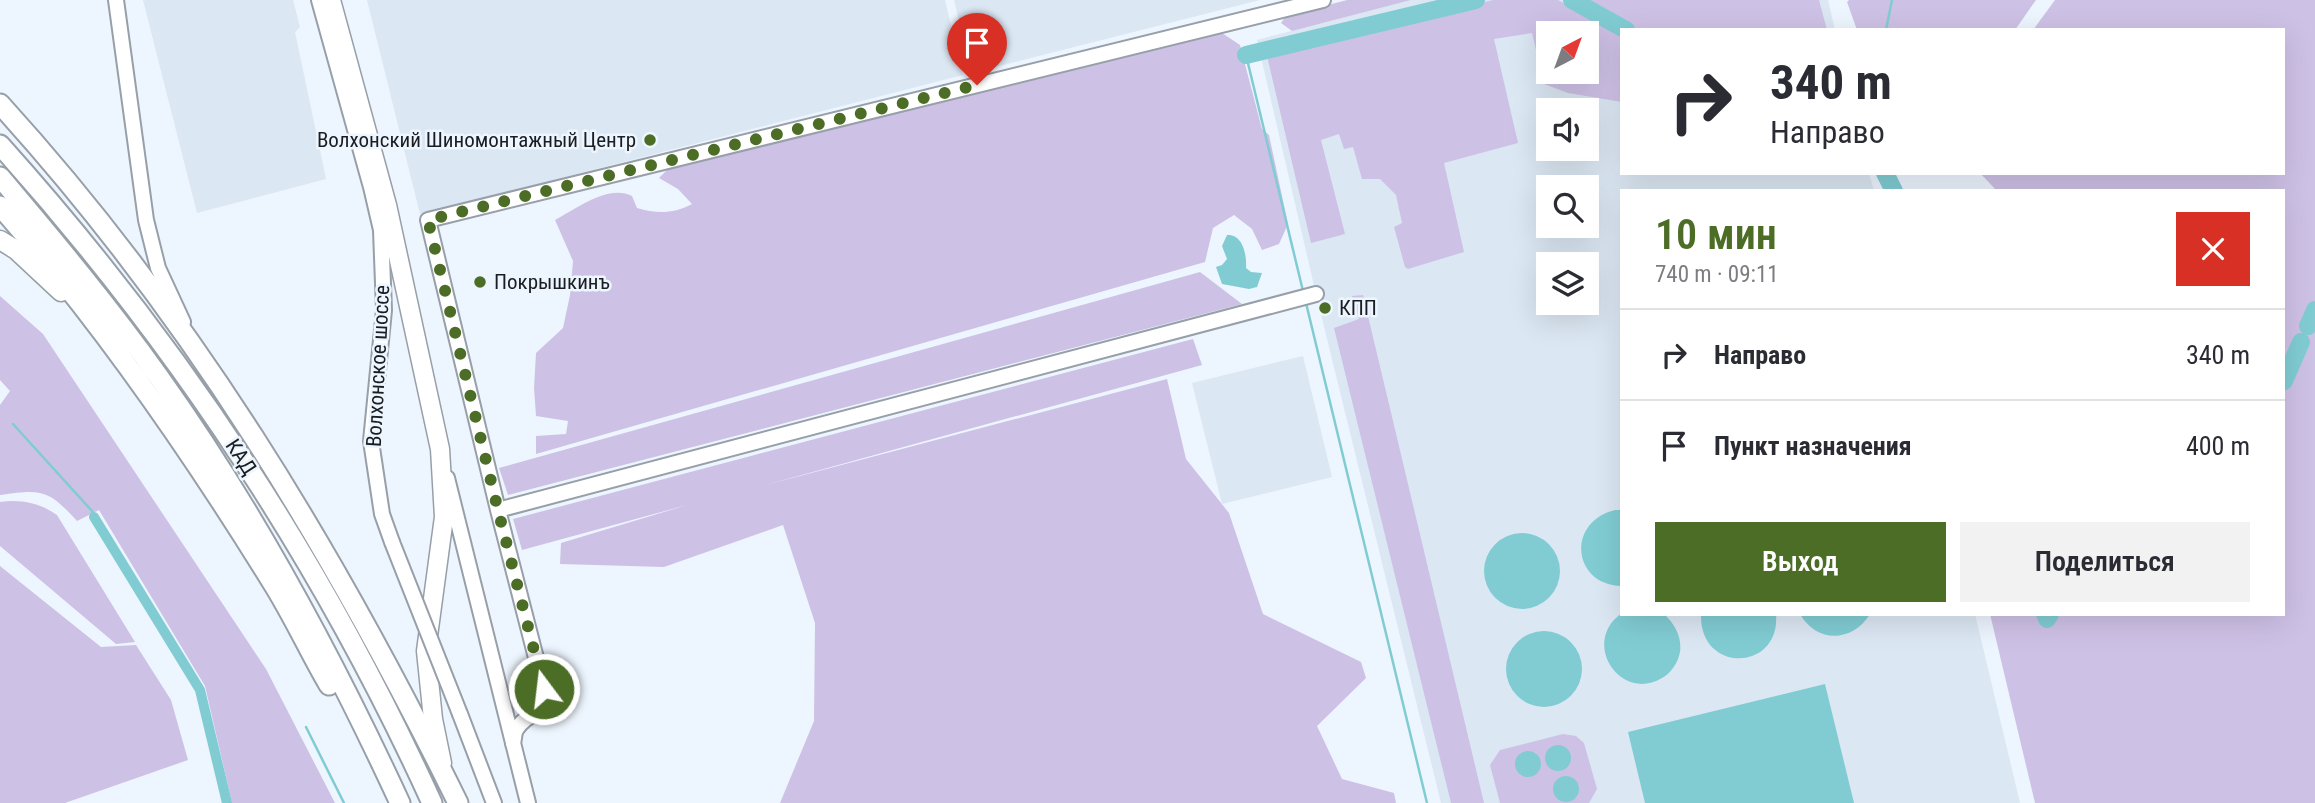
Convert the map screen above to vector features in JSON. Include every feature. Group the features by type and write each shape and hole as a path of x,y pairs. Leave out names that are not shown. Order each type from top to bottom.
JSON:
{"highway":[{"path":"0,104 73,189 202,357 262,446 382,653 458,803"},
{"name":"КАД","path":"0,145 94,256 243,458 362,661 432,803"},
{"name":"КАД","path":"0,177 159,377 222,473 307,614 400,803"},
{"path":"0,206 40,251 191,458 274,585 315,661 400,803"}],"main road":[{"name":"Волхонское шоссе","path":"331,0 387,205 440,449"},
{"path":"0,240 43,273 108,342"},
{"path":"440,449 444,517 426,651 433,719 446,780"}],"street":[{"path":"116,0 139,185 150,240 166,289 202,357"},
{"name":"Волхонское шоссе","path":"319,0 381,230 384,310 371,441 380,502 392,542 494,803"},
{"path":"513,744 515,732 541,707 545,698 544,689 428,220 1323,0"},
{"path":"498,510 1316,294"},
{"name":"Волхонское шоссе","path":"440,449 528,803"},
{"path":"502,701 520,713 534,714"}],"shaded area":[{"path":"143,0 293,0 300,27 295,32 326,179 197,213"},
{"path":"367,0 945,0 963,75 420,214"},
{"path":"954,0 1260,0 971,73"},
{"path":"1347,0 1411,0 1292,31 1281,23 1286,16"},
{"path":"1411,0 1828,0 1835,28 1620,28 1620,175 1870,175 1873,189 1620,189 1620,616 1975,616 2020,803 1441,803 1316,294 1257,40"},
{"path":"1493,0 1558,0 1597,21 1536,21 1536,50 1532,33 1494,39 1518,143 1444,163 1464,252 1408,269 1405,267 1394,227 1402,223 1396,195 1380,179 1362,179 1353,147 1344,149 1339,134 1321,140 1345,234 1311,243 1267,56"},
{"path":"1582,0 1819,0 1826,28 1633,28"},
{"path":"2036,0 2016,28 1856,28 1847,2"},
{"path":"2055,0 2315,0 2315,803 2035,803 1990,616 2285,616 2285,189 1995,189 1982,175 2285,175 2285,28 2034,28"},
{"path":"1600,23 1620,33 1620,102 1568,93 1544,84 1600,84"},
{"path":"1219,31 1240,45 1262,129 1269,135 1288,224 1279,244 1262,250 1252,229 1234,215 1213,228 1205,262 536,454 536,436 566,434 568,421 536,416 534,388 536,353 563,328 570,295 573,261 555,220 592,199 613,193 632,196 637,208 644,210 678,210 692,204 678,189 659,178 667,170"},
{"path":"1200,272 1242,304 508,495 499,468"},
{"path":"1363,295 1484,803 1451,803 1334,328 1359,319 1352,296"},
{"path":"0,296 43,334 266,669 335,803 232,803 205,686 99,510 77,521 59,503 43,494 26,492 0,495 0,405 10,391 0,380"},
{"path":"1193,339 1202,365 762,486 1167,379 1186,459 1229,513 1263,614 1361,662 1366,678 1317,726 1342,779 1394,793 1396,803 780,803 814,721 815,623 783,525 664,567 560,564 561,543 687,505 522,550 513,519"},
{"path":"1303,356 1332,477 1222,504 1192,383"},
{"path":"0,502 30,503 57,515 135,642 116,644 0,546"},
{"path":"0,566 101,647 136,645 171,700 188,760 65,803 0,803"},
{"path":"1563,734 1576,736 1584,743 1597,789 1589,803 1500,803 1490,765 1500,750"}],"water":[{"path":"1227,235 1240,242 1245,252 1246,268 1251,272 1262,273 1257,287 1249,289 1222,284 1216,267 1227,259 1222,246"},
{"path":"1620,510 1620,586 1605,583 1593,575 1585,565 1581,552 1582,539 1588,527 1599,517"},
{"path":"1522,533 1537,536 1549,544 1557,556 1560,571 1557,586 1549,598 1537,606 1522,609 1507,606 1495,598 1487,586 1484,571 1487,556 1495,544 1507,536"},
{"path":"1620,615 1666,616 1679,636 1680,652 1676,664 1662,678 1646,684 1632,682 1620,676 1610,666 1605,653 1605,639 1610,625"},
{"path":"1701,616 1776,616 1774,633 1766,647 1754,655 1740,658 1725,656 1713,647 1704,634"},
{"path":"1801,616 1868,616 1854,630 1835,636 1825,635 1807,624"},
{"path":"1544,631 1559,634 1571,642 1579,654 1582,669 1579,684 1571,696 1559,704 1544,707 1529,704 1517,696 1509,684 1506,669 1509,654 1517,642 1529,634"},
{"path":"1825,684 1854,803 1645,803 1628,732"},
{"path":"1558,745 1567,749 1571,758 1567,767 1558,771 1549,767 1545,758 1549,749"},
{"path":"1528,751 1537,755 1541,764 1537,773 1528,777 1519,773 1515,764 1519,755"},
{"path":"1566,776 1575,780 1579,789 1575,798 1566,802 1557,798 1553,789 1557,780"}],"waterway":[{"path":"1246,55 1476,0"},
{"path":"1572,0 1622,28"},
{"path":"1886,28 1892,0"},
{"path":"1246,55 1303,291"},
{"path":"1886,175 1893,189"},
{"path":"1306,303 1427,803"},
{"path":"2308,326 2315,310"},
{"path":"2285,379 2301,342"},
{"path":"13,424 92,511 94,517"},
{"path":"94,517 200,690 227,803"},
{"path":"2046,616 2047,619 2049,616"},
{"path":"306,727 344,803"}],"place":[{"name":"Волхонский Шиномонтажный Центр","path":"650,140"},
{"name":"Покрышкинъ","path":"480,282"},
{"name":"КПП","path":"1325,308"}],"route":[{"path":"544,689 428,220 977,85"}]}
